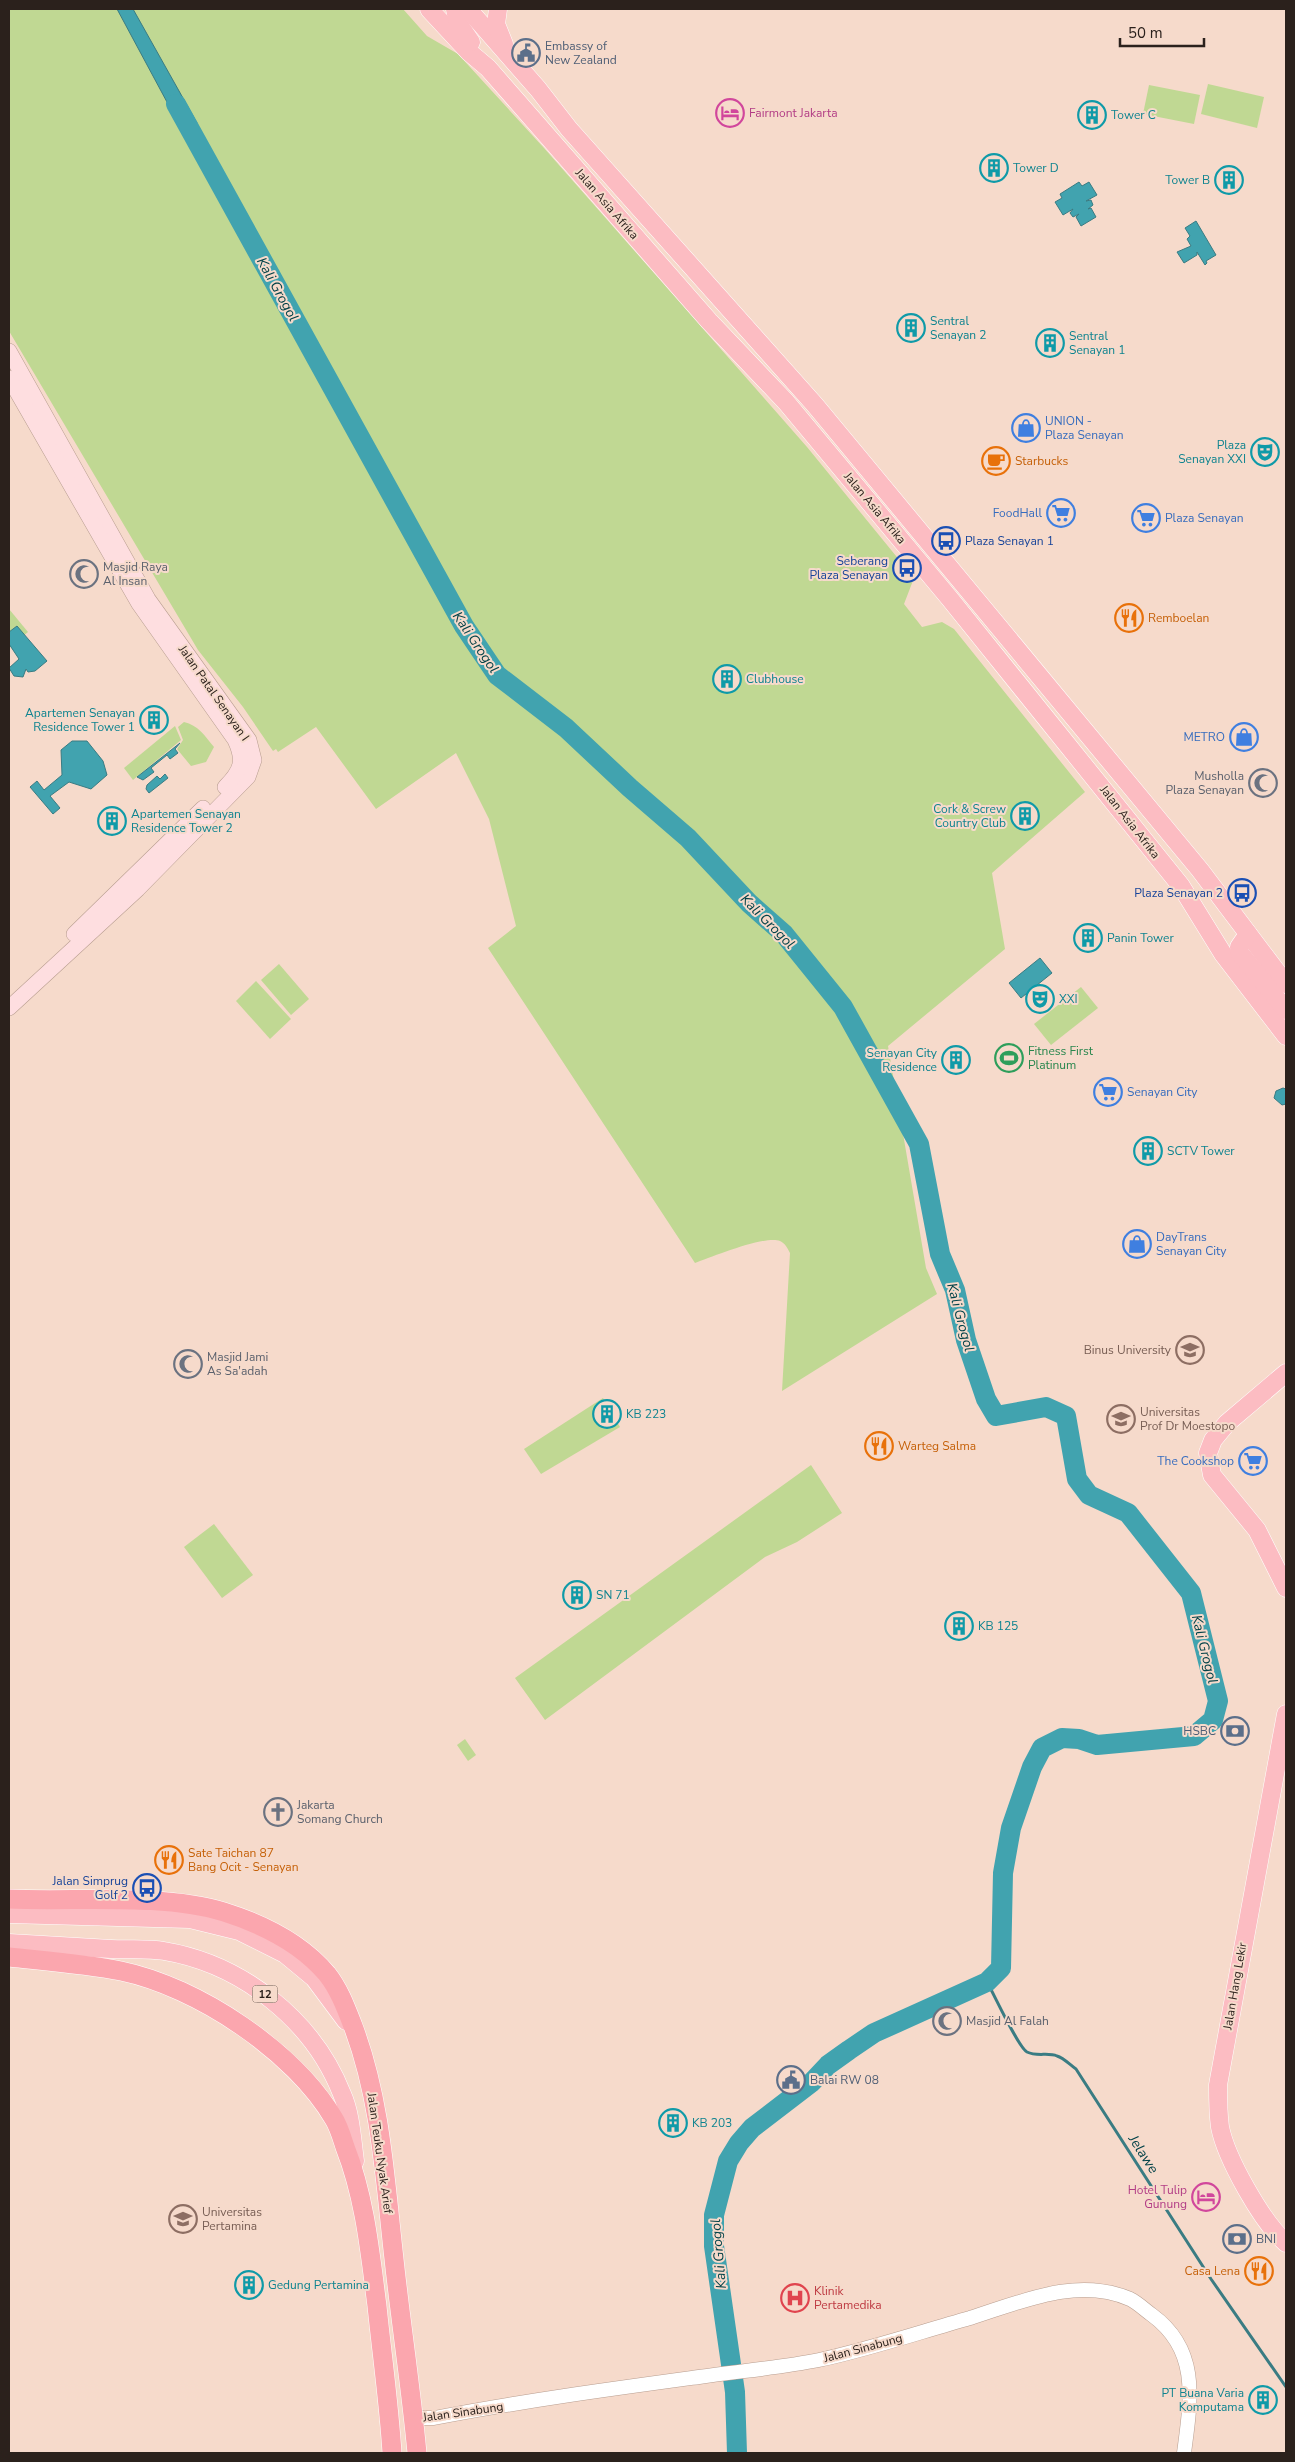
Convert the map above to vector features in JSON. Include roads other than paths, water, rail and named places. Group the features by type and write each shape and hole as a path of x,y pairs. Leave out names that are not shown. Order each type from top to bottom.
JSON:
{"highway":[{"path":"9,1899 174,1903 224,1912 260,1926 287,1940 308,1955 328,1975 343,2000 359,2042"},
{"path":"9,1957 122,1972 184,1993 220,2011 284,2058 317,2093 336,2121 358,2180"},
{"name":"Jalan Teuku Nyak Arief","path":"359,2042 370,2077 380,2133 417,2453"},
{"name":"Jalan Teuku Nyak Arief","path":"358,2180 372,2264 392,2453"}],"main road":[{"name":"Jalan Asia Afrika","path":"429,9 469,52 488,68 709,321 786,402 937,583 1181,886 1223,954 1286,1036"},
{"path":"455,9 458,23 488,68"},
{"name":"Jalan Asia Afrika","path":"468,9 569,129 815,406 1200,870 1286,984"},
{"path":"498,9 496,24 498,32 511,59"},
{"path":"553,142 552,138 556,130 564,127 569,129"},
{"name":"Jalan Patal Senayan I","path":"9,351 148,599 248,740 254,760 248,777 242,784 138,889 9,1008"},
{"name":"Jalan Patal Senayan I","path":"9,378 139,604 236,740 242,759 240,770 232,780 9,998"},
{"path":"937,583 952,570"},
{"path":"1248,934 1239,947 1240,953 1286,1010"},
{"path":"1286,1373 1227,1423 1214,1440 1208,1453 1212,1475 1257,1530 1286,1588"},
{"name":"Jalan Hang Lekir","path":"1286,1714 1242,1949 1218,2085 1218,2098 1220,2126 1229,2153 1263,2215 1286,2243"},
{"name":"Jalan Teuku Nyak Arief","path":"9,1914 190,1919 239,1931 285,1954 314,1978 337,2007 359,2042"},
{"name":"Jalan Teuku Nyak Arief","path":"9,1942 163,1951 203,1961 267,1995 312,2040 343,2095 358,2180"}],"street":[{"name":"Jalan Sinabung","path":"414,2418 434,2418 820,2359 894,2340 1043,2294 1088,2289 1108,2292 1132,2300 1165,2325 1179,2342 1184,2353 1191,2392 1184,2453"}],"water":[{"path":"117,9 133,9 197,123 182,130"},
{"path":"1079,182 1082,186 1089,182 1097,195 1086,201 1091,200 1093,205 1088,209 1091,208 1096,217 1081,226 1076,217 1079,214 1073,217 1070,213 1073,209 1063,215 1055,202 1062,198 1060,194"},
{"path":"1196,221 1216,255 1206,261 1205,265 1197,252 1197,255 1184,263 1177,252 1191,246 1187,239 1190,236 1185,228"},
{"path":"17,626 47,661 35,671 28,672 26,669 23,677 14,676 9,668 19,659 9,644 9,632"},
{"path":"72,741 87,741 103,761 107,775 91,789 69,782 50,796 60,808 53,814 30,787 37,781 44,790 62,775 61,750"},
{"path":"180,743 175,749 178,753 170,759 167,755 151,768 154,772 143,780 137,777"},
{"path":"165,774 168,778 149,793 146,789 147,785 157,776 160,779"},
{"path":"1040,958 1052,973 1021,998 1009,983"},
{"path":"1283,1088 1286,1089 1286,1104 1282,1105 1274,1098 1276,1091"}],"waterway":[{"name":"Kali Grogol","path":"176,104 464,626 497,675 566,728 630,788 688,838 749,903 784,934 843,1007 919,1144 940,1254 955,1290 966,1340 986,1399 996,1416 1046,1407 1066,1416 1077,1479 1089,1495 1128,1513 1191,1593 1218,1701 1213,1720 1194,1736 1097,1745 1079,1739 1062,1738 1042,1748 1032,1767 1011,1828 1003,1873 1001,1968 987,1982 874,2033 828,2065 812,2082 752,2128 739,2143 728,2161 714,2215 714,2246 735,2392 737,2453"},
{"name":"Jelawe","path":"987,1982 1012,2031 1027,2052 1057,2056 1076,2069 1211,2279 1286,2387"}],"place":[{"name":"Embassy of New Zealand","path":"526,53"},
{"name":"Fairmont Jakarta","path":"730,113"},
{"name":"Tower C","path":"1092,115"},
{"name":"Tower D","path":"994,168"},
{"name":"Tower B","path":"1229,180"},
{"name":"Sentral Senayan 2","path":"911,328"},
{"name":"Sentral Senayan 1","path":"1050,343"},
{"name":"UNION - Plaza Senayan","path":"1026,428"},
{"name":"Plaza Senayan XXI","path":"1265,452"},
{"name":"Starbucks","path":"996,461"},
{"name":"FoodHall","path":"1061,513"},
{"name":"Plaza Senayan","path":"1146,518"},
{"name":"Plaza Senayan 1","path":"946,541"},
{"name":"Seberang Plaza Senayan","path":"907,568"},
{"name":"Masjid Raya Al Insan","path":"84,574"},
{"name":"Remboelan","path":"1129,618"},
{"name":"Clubhouse","path":"727,679"},
{"name":"Apartemen Senayan Residence Tower 1","path":"154,720"},
{"name":"METRO","path":"1244,737"},
{"name":"Musholla Plaza Senayan","path":"1263,783"},
{"name":"Cork & Screw Country Club","path":"1025,816"},
{"name":"Apartemen Senayan Residence Tower 2","path":"112,821"},
{"name":"Plaza Senayan 2","path":"1242,893"},
{"name":"Panin Tower","path":"1088,938"},
{"name":"XXI","path":"1040,999"},
{"name":"Fitness First Platinum","path":"1009,1058"},
{"name":"Senayan City Residence","path":"956,1060"},
{"name":"Senayan City","path":"1108,1092"},
{"name":"SCTV Tower","path":"1148,1151"},
{"name":"DayTrans Senayan City","path":"1137,1244"},
{"name":"Binus University","path":"1190,1350"},
{"name":"Masjid Jami As Sa'adah","path":"188,1364"},
{"name":"KB 223","path":"607,1414"},
{"name":"Universitas Prof Dr Moestopo","path":"1121,1419"},
{"name":"Warteg Salma","path":"879,1446"},
{"name":"The Cookshop","path":"1253,1461"},
{"name":"SN 71","path":"577,1595"},
{"name":"KB 125","path":"959,1626"},
{"name":"HSBC","path":"1235,1731"},
{"name":"Jakarta Somang Church","path":"278,1812"},
{"name":"Sate Taichan 87 Bang Ocit - Senayan","path":"169,1860"},
{"name":"Jalan Simprug Golf 2","path":"147,1888"},
{"name":"Masjid Al Falah","path":"947,2021"},
{"name":"Balai RW 08","path":"791,2080"},
{"name":"KB 203","path":"673,2123"},
{"name":"Hotel Tulip Gunung","path":"1206,2197"},
{"name":"Universitas Pertamina","path":"183,2219"},
{"name":"BNI","path":"1237,2239"},
{"name":"Casa Lena","path":"1259,2271"},
{"name":"Gedung Pertamina","path":"249,2285"},
{"name":"Klinik Pertamedika","path":"795,2298"},
{"name":"PT Buana Varia Komputama","path":"1263,2400"}]}
